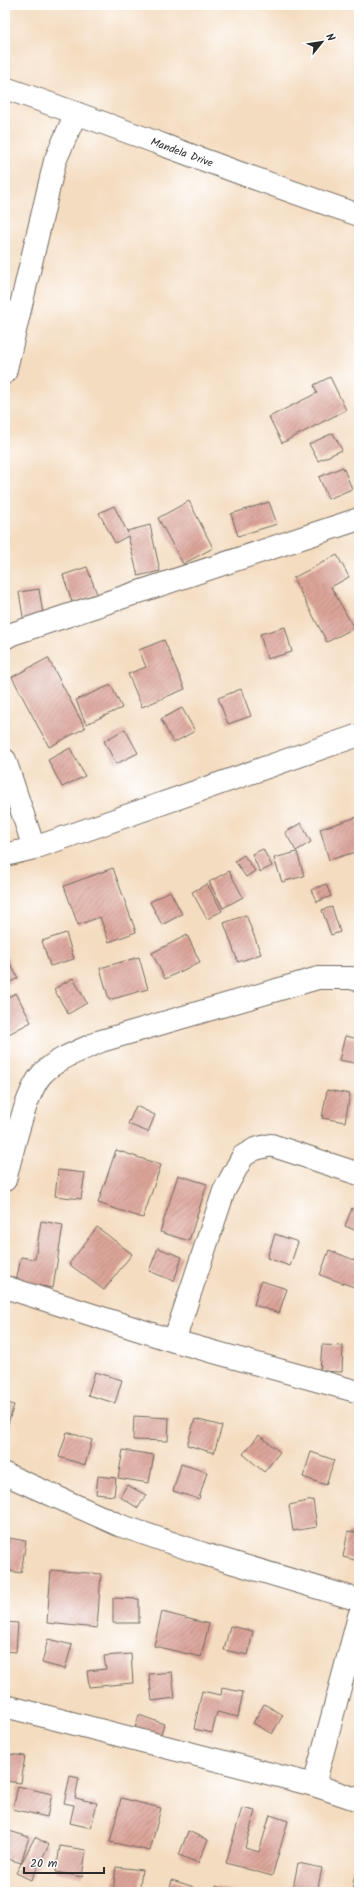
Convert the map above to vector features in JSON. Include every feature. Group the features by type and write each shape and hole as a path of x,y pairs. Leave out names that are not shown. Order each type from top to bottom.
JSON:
{"street":[{"name":"Mandela Drive","path":"5,88 287,191 359,215"},
{"path":"5,373 55,161 76,113"},
{"path":"5,638 12,634 359,519"},
{"path":"5,855 34,848 359,735"},
{"path":"5,760 34,848"},
{"path":"5,1180 29,1096 42,1074 70,1055 100,1041 318,978 351,978 359,980"},
{"path":"174,1341 224,1191 243,1156 255,1149 271,1145 359,1174"},
{"path":"5,1287 174,1341 359,1392"},
{"path":"5,1474 119,1525 204,1554 359,1600"},
{"path":"314,1785 359,1616"},
{"path":"5,1706 314,1785 359,1800"}],"building":[{"path":"330,377 346,410 282,443 269,417 317,393 314,385"},
{"path":"333,433 342,450 318,461 309,444"},
{"path":"343,467 352,489 328,499 319,477"},
{"path":"189,501 213,548 183,564 158,518"},
{"path":"269,502 277,524 238,536 231,514"},
{"path":"114,506 128,533 127,531 150,525 160,571 138,576 128,536 115,543 99,513"},
{"path":"337,555 349,577 331,587 354,628 327,642 293,578"},
{"path":"87,567 97,594 72,602 63,575"},
{"path":"39,589 44,620 24,623 19,592"},
{"path":"285,627 292,652 267,659 260,634"},
{"path":"164,640 185,689 142,707 128,674 146,667 139,650"},
{"path":"48,658 85,728 49,747 12,677"},
{"path":"111,685 122,708 86,724 76,700"},
{"path":"241,689 251,716 228,724 218,698"},
{"path":"182,708 195,731 173,743 161,719"},
{"path":"125,729 138,753 116,764 104,741"},
{"path":"70,748 85,776 62,787 48,760"},
{"path":"357,817 359,823 359,851 329,860 320,829"},
{"path":"301,823 311,842 296,851 285,832"},
{"path":"263,849 272,866 260,872 252,854"},
{"path":"297,852 304,876 282,882 274,858"},
{"path":"244,855 255,871 246,877 235,861"},
{"path":"113,868 136,932 109,942 100,917 78,925 64,886"},
{"path":"229,871 243,897 223,908 209,882"},
{"path":"207,884 222,911 207,919 192,892"},
{"path":"326,884 331,896 317,902 311,890"},
{"path":"170,891 182,914 162,925 150,902"},
{"path":"332,907 340,932 331,935 322,910"},
{"path":"246,915 261,954 238,962 224,923"},
{"path":"66,933 74,959 50,966 42,941"},
{"path":"187,935 200,962 165,979 152,953"},
{"path":"5,954 18,978 5,985"},
{"path":"139,957 148,989 109,1000 100,968"},
{"path":"73,978 87,1003 68,1014 54,989"},
{"path":"16,993 31,1022 5,1036 5,999"},
{"path":"345,1036 359,1039 359,1064 339,1060"},
{"path":"327,1090 350,1094 345,1122 322,1118"},
{"path":"136,1106 155,1115 148,1132 128,1124"},
{"path":"116,1150 161,1165 143,1218 98,1203"},
{"path":"58,1170 85,1173 81,1199 55,1196"},
{"path":"178,1175 207,1184 189,1241 160,1232"},
{"path":"352,1208 359,1212 359,1232 345,1226"},
{"path":"41,1221 63,1225 53,1288 16,1282 21,1257 35,1259"},
{"path":"97,1227 132,1254 104,1290 69,1264"},
{"path":"275,1234 298,1242 290,1266 267,1258"},
{"path":"158,1248 182,1257 174,1281 149,1271"},
{"path":"329,1250 359,1262 359,1283 357,1288 320,1275"},
{"path":"261,1281 287,1289 279,1313 254,1305"},
{"path":"322,1345 343,1346 342,1372 320,1371"},
{"path":"95,1372 122,1380 115,1403 88,1395"},
{"path":"5,1402 14,1405 5,1433"},
{"path":"134,1416 169,1418 168,1441 133,1440"},
{"path":"195,1419 222,1426 214,1453 187,1445"},
{"path":"67,1432 92,1440 85,1465 59,1457"},
{"path":"259,1435 280,1452 264,1472 243,1454"},
{"path":"123,1450 154,1455 149,1483 118,1478"},
{"path":"311,1452 334,1460 326,1485 303,1477"},
{"path":"181,1464 207,1472 199,1499 173,1491"},
{"path":"98,1476 116,1478 114,1496 96,1494"},
{"path":"127,1485 146,1495 138,1508 120,1497"},
{"path":"313,1500 317,1527 293,1531 289,1505"},
{"path":"348,1531 359,1533 359,1561 343,1557"},
{"path":"9,1538 26,1541 21,1573 5,1570"},
{"path":"51,1570 101,1574 97,1628 47,1623"},
{"path":"113,1598 139,1599 139,1623 113,1623"},
{"path":"162,1612 209,1624 201,1657 154,1646"},
{"path":"5,1622 18,1623 16,1652 5,1651"},
{"path":"230,1626 253,1631 248,1655 224,1650"},
{"path":"48,1639 72,1645 65,1669 42,1663"},
{"path":"131,1654 133,1683 89,1687 87,1671 106,1669 104,1656"},
{"path":"172,1672 175,1698 152,1701 149,1674"},
{"path":"222,1688 243,1692 238,1717 217,1712 212,1733 194,1729 202,1691 221,1695"},
{"path":"264,1704 283,1715 272,1734 253,1723"},
{"path":"139,1715 164,1724 158,1743 133,1735"},
{"path":"8,1754 25,1756 21,1783 5,1781"},
{"path":"70,1776 79,1778 75,1798 97,1803 91,1828 70,1823 74,1805 64,1803"},
{"path":"18,1786 52,1794 47,1817 13,1809"},
{"path":"121,1798 161,1808 150,1851 110,1842"},
{"path":"242,1808 255,1811 245,1848 259,1852 270,1815 288,1821 272,1876 226,1863"},
{"path":"6,1830 29,1837 21,1863 5,1858"},
{"path":"188,1831 208,1840 198,1863 179,1855"},
{"path":"35,1837 49,1845 31,1880 16,1873"},
{"path":"60,1846 86,1850 82,1877 56,1872"},
{"path":"298,1863 322,1868 317,1892 293,1888"},
{"path":"116,1867 142,1870 139,1892 113,1892"},
{"path":"355,1874 359,1875 359,1892 352,1892"},
{"path":"172,1880 194,1887 192,1892 169,1892"},
{"path":"216,1886 235,1892 215,1892"}]}
